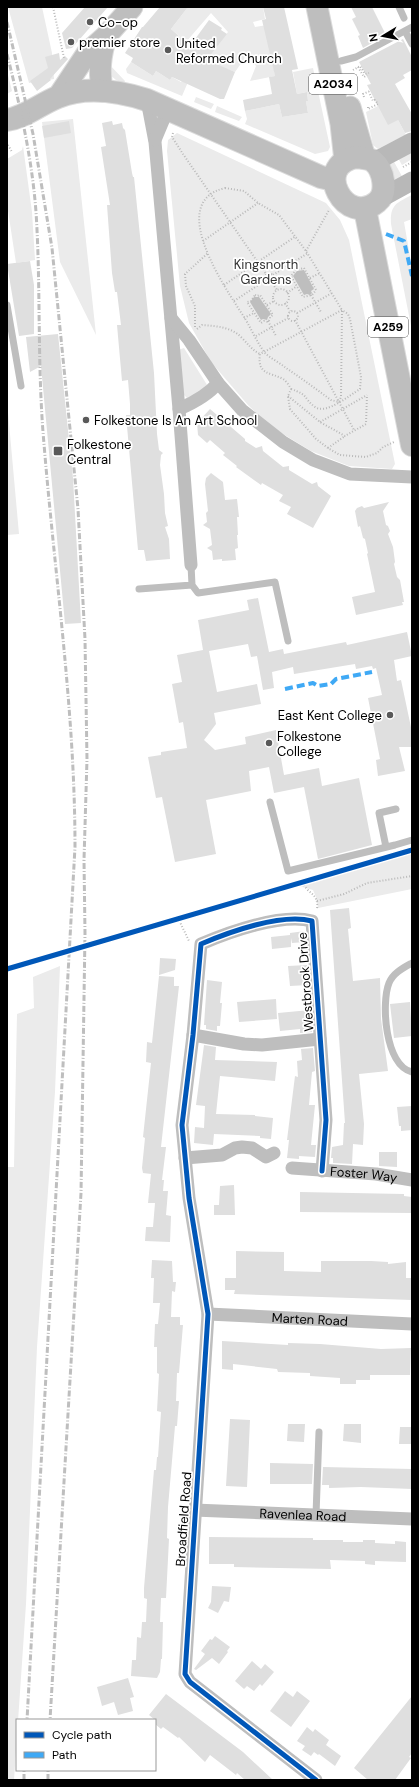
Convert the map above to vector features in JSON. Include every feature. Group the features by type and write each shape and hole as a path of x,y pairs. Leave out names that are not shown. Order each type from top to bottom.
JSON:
{"highway":[{"path":"10,128 58,97 83,92 102,91 128,94 146,100 171,118 321,177 334,180"},
{"path":"361,160 381,171 383,177 383,193 373,204 353,207 345,202 335,190 334,180 335,173 361,160"},
{"name":"A259","path":"373,204 407,438"}],"main road":[{"path":"58,97 88,52 106,36 132,7"},
{"name":"A2034","path":"317,7 341,124 361,160"},
{"name":"A2034","path":"329,7 354,66 353,122 361,160"},
{"path":"102,91 99,71 100,57 106,36"}],"street":[{"path":"146,100 155,142 191,565"},
{"path":"155,142 171,118"},
{"path":"361,160 412,142"},
{"path":"373,204 406,174"},
{"path":"171,318 189,340 218,383 242,410 283,442 313,460 350,474 412,477"},
{"path":"179,410 213,389 218,383"},
{"name":"Westbrook Drive","path":"201,944 259,924 304,919 312,921 326,1120 322,1171"},
{"path":"201,944 193,1035 182,1125 185,1158 222,1156 234,1148 242,1147 252,1148 266,1157 274,1154"},
{"path":"193,1035 244,1044 262,1045 320,1039"},
{"name":"Broadfield Road","path":"185,1158 189,1198 208,1314 194,1510 185,1674 190,1682 316,1780"},
{"name":"Foster Way","path":"292,1168 376,1174 412,1180"},
{"name":"Marten Road","path":"208,1314 412,1324"},
{"name":"Ravenlea Road","path":"194,1510 412,1519"}],"lane":[{"path":"399,7 404,18"},
{"path":"354,66 356,57 412,27"},
{"path":"405,30 412,44"},
{"path":"7,305 20,386"},
{"path":"191,565 192,585 198,593 275,582 288,640"},
{"path":"139,589 192,585"},
{"path":"270,802 288,870 412,840"},
{"path":"386,847 379,813 396,809"},
{"path":"412,963 400,969 390,982 385,1000 388,1037 393,1056 408,1071 412,1072"},
{"path":"316,1515 319,1432"}],"path":[{"path":"53,7 64,59"},
{"path":"354,66 365,74 368,73"},
{"path":"365,98 363,94 369,91 373,101 375,100 378,104 368,109 366,103"},
{"path":"171,118 172,137 258,261 266,274 266,280"},
{"path":"10,128 12,152"},
{"path":"406,174 412,162"},
{"path":"208,253 185,274 186,286 195,306 196,331 202,325 224,327 241,336 246,344 260,354 261,366 265,372 283,379 291,389 304,394 316,407 327,409 339,402 360,389 362,383 350,319 348,314 342,310 307,252 279,215 258,203 244,191 225,188 212,194 203,205 199,215 199,225 203,241 224,285 256,336 264,352 331,400 339,402"},
{"path":"203,241 258,203"},
{"path":"271,281 273,279 273,275 307,252 331,207"},
{"path":"224,285 296,236"},
{"path":"292,263 296,270"},
{"path":"304,268 310,279 316,290 311,295 303,297 291,276 296,270 304,268"},
{"path":"266,274 270,273 273,275"},
{"path":"310,279 320,273"},
{"path":"234,301 266,280 271,281 277,290"},
{"path":"287,293 297,286"},
{"path":"274,301 279,304 285,303 289,297 283,290 277,290"},
{"path":"274,301 273,296 277,290"},
{"path":"249,291 253,296"},
{"path":"297,313 332,293"},
{"path":"260,295 273,315 270,317 268,322 264,321 261,323 247,302 251,300 253,296 260,295"},
{"path":"311,295 321,312"},
{"path":"267,305 274,301"},
{"path":"285,303 290,311"},
{"path":"290,311 293,310 297,313"},
{"path":"260,354 302,333 342,310"},
{"path":"339,402 341,397 342,310"},
{"path":"256,336 288,318 290,311"},
{"path":"244,318 254,313"},
{"path":"295,320 298,316 297,313"},
{"path":"288,318 292,321 295,320"},
{"path":"295,320 354,430"},
{"path":"268,322 276,336"},
{"path":"291,389 288,396 290,409 316,439 340,455 366,458 377,453 383,447 407,438"},
{"path":"320,422 367,395 366,424 354,430 328,448"},
{"path":"288,396 320,422 345,436"},
{"path":"317,901 344,894 367,883 412,876"},
{"path":"303,882 317,901 317,908 312,921"},
{"path":"178,918 187,940 194,944 201,944"}],"green space":[{"path":"8,7 42,7 52,53 54,79 29,83"},
{"path":"188,7 263,7 265,19 253,22 255,27 267,25 275,76 250,81 256,66 247,55 235,72 227,69 224,77 211,72 215,62 207,58 228,32 211,13 186,42 171,29"},
{"path":"131,62 153,76 156,71 170,80 172,77 181,82 185,76 191,75 182,96 127,73 126,69"},
{"path":"108,63 125,81 124,83 116,80 109,74"},
{"path":"313,68 330,147 328,151 315,154 245,124 247,119 245,111 279,104 282,117 308,113 306,101 308,101 307,92 297,94 293,72"},
{"path":"7,71 12,91 7,94"},
{"path":"196,97 214,104 211,109 194,102"},
{"path":"217,106 242,117 239,121 215,112"},
{"path":"378,106 398,120 406,135 378,149 373,145 366,112"},
{"path":"73,119 96,335 60,262 42,122"},
{"name":"Kingsnorth Gardens","path":"177,133 326,203 340,220 349,240 395,464 392,469 349,466 311,451 270,426 248,405 211,362 189,323 180,286 167,151 168,140"},
{"path":"23,146 32,212 35,260 16,263 7,204 7,159 22,150"},
{"path":"412,150 412,159 402,165 398,158"},
{"path":"393,160 403,178 392,184 383,166"},
{"path":"412,195 412,219 404,222 412,268 412,331 391,218 395,205"},
{"path":"184,348 209,388 187,398 183,394 178,350"},
{"path":"7,401 19,534 7,535"},
{"path":"412,852 412,889 318,908 313,890 299,886"},
{"path":"60,966 55,1092 37,1347 26,1604 18,1719 16,1719 14,1780 7,1780 7,1167 14,1167 17,1014 34,1008 33,977"}],"shaded area":[{"path":"304,270 314,289 311,291 312,293 310,295 304,295 293,276 297,271"},
{"path":"254,297 259,297 271,314 267,320 261,320 250,302"}],"building":[{"path":"85,7 108,7 72,48 66,49 62,33"},
{"name":"United Reformed Church","path":"160,7 188,7 171,29 190,46 209,20 222,28 221,30 227,34 208,58 215,61 214,63 235,72 224,99 220,99 172,77 170,80 156,71 153,76 131,62 133,58 125,53 142,27"},
{"path":"263,7 284,7 298,69 292,70 297,94 307,92 308,101 306,101 308,113 282,117 279,104 245,111 243,100 272,94 269,77 275,76 262,20 266,19"},
{"path":"351,7 372,7 386,35 363,48 358,36 360,35 352,19 356,17"},
{"path":"403,39 412,57 412,70 403,75 405,78 395,84 412,114 412,131 405,133 398,120 388,125 367,85 371,84 359,62"},
{"path":"59,53 60,60 65,56 68,59 50,79 51,80 37,91 30,81 48,68 45,57"},
{"path":"69,121 71,133 44,138 42,126"},
{"path":"112,121 113,125 122,123 125,130 132,173 134,177 154,373 157,434 159,450 163,453 161,455 160,465 165,513 168,526 165,527 169,539 170,559 146,561 144,550 138,550 126,415 130,415 128,380 122,381 117,325 121,325 117,292 115,292 112,273 107,205 110,205 101,147 106,146 102,123"},
{"path":"30,261 34,285 34,334 19,336 7,264"},
{"path":"58,334 73,478 81,623 65,624 41,366 30,372 26,337"},
{"path":"210,409 245,439 245,441 256,448 262,446 263,451 283,467 289,466 289,470 312,484 317,482 318,486 331,496 313,528 287,514 291,507 279,501 283,495 262,483 261,485 236,467 237,466 223,455 225,453 210,440 207,443 198,435 197,423"},
{"path":"211,473 223,482 225,500 237,499 239,517 237,517 238,548 235,549 236,560 213,560 212,551 207,548 212,545 210,529 203,525 207,522 206,513 208,511 205,484 206,478"},
{"path":"389,502 383,511 386,525 390,531 388,534 393,547 394,564 397,577 400,580 404,602 402,602 403,605 356,615 352,597 375,592 365,539 363,538 360,526 358,527 355,511 357,508 362,506 364,508"},
{"path":"258,598 269,652 283,649 284,654 346,642 347,645 407,632 412,656 394,660 397,681 401,680 412,732 412,747 399,747 405,771 378,776 376,760 380,759 368,698 382,695 376,668 373,669 372,666 356,669 355,664 294,674 293,667 272,672 274,688 263,690 257,656 251,657 248,644 209,651 217,692 257,684 261,704 214,713 216,724 204,740 215,750 246,744 245,737 276,730 284,775 319,768 322,786 359,778 372,845 318,859 304,787 274,793 269,767 249,771 251,791 206,800 216,854 175,862 162,797 156,798 148,757 161,755 161,752 187,748 183,722 179,723 172,684 182,682 177,655 203,650 198,620 249,610 247,600"},
{"path":"349,908 351,928 348,929 353,981 380,978 381,1019 388,1071 359,1074 364,1124 363,1145 353,1144 352,1164 333,1163 333,1158 331,1158 332,1147 343,1145 345,1123 330,910"},
{"path":"305,931 305,942 292,943 291,938 291,947 272,949 271,937 290,935 290,933"},
{"path":"160,958 176,959 175,970 159,975"},
{"path":"307,965 308,985 290,986 288,966"},
{"path":"159,976 174,977 174,986 179,986 161,1147 166,1147 162,1180 164,1180 163,1191 168,1191 166,1215 171,1216 170,1242 145,1241 146,1227 153,1227 155,1203 148,1203 151,1174 143,1173 142,1168 145,1138 143,1137 151,1063 146,1062 147,1042 152,1043"},
{"path":"207,980 222,982 220,1026 217,1026 217,1031 206,1029 206,1025 204,1025"},
{"path":"276,999 277,1019 239,1022 237,1002"},
{"path":"410,1002 412,1036 394,1038 390,1004"},
{"path":"310,1010 312,1032 300,1033 300,1029 280,1031 278,1013"},
{"path":"204,1045 216,1047 215,1060 277,1062 275,1081 220,1076 216,1114 255,1115 273,1118 271,1139 260,1138 260,1136 214,1134 213,1145 194,1143 195,1127 204,1128 205,1106 196,1105"},
{"path":"313,1048 315,1071 312,1072 309,1105 315,1105 311,1145 316,1145 315,1157 299,1156 299,1159 287,1158 289,1140 287,1140 295,1076 298,1077 297,1061 302,1060 301,1049"},
{"path":"412,1106 412,1130 401,1131 397,1107"},
{"path":"379,1152 397,1152 397,1167 379,1166"},
{"path":"234,1185 235,1215 214,1215 214,1205 219,1205 220,1186"},
{"path":"300,1192 404,1194 404,1196 412,1197 412,1213 300,1212"},
{"path":"236,1251 284,1252 284,1271 321,1272 321,1261 371,1261 388,1262 388,1264 406,1262 406,1278 412,1278 412,1300 234,1294 235,1290 225,1290 225,1278 236,1278"},
{"path":"152,1260 172,1261 173,1282 176,1282 175,1292 172,1291 171,1317 180,1317 180,1325 183,1325 179,1373 177,1373 176,1401 179,1401 177,1426 175,1426 168,1507 167,1538 169,1539 166,1598 161,1598 160,1622 163,1622 162,1659 160,1672 157,1678 131,1676 132,1660 136,1660 137,1637 141,1638 142,1622 146,1622 147,1599 144,1598 144,1588 154,1470 156,1470 158,1457 161,1412 157,1411 159,1374 157,1373 157,1347 154,1347 155,1324 158,1324 160,1303 153,1303 154,1278 151,1278"},
{"path":"222,1341 288,1345 288,1343 320,1344 381,1349 411,1348 410,1375 370,1375 370,1380 356,1380 356,1384 340,1384 340,1378 310,1376 310,1373 278,1372 277,1369 233,1364 233,1370 222,1369"},
{"path":"230,1419 250,1420 247,1487 226,1486"},
{"path":"288,1424 305,1424 304,1442 287,1441"},
{"path":"344,1424 361,1424 361,1443 343,1441"},
{"path":"400,1427 412,1427 412,1444 399,1444"},
{"path":"270,1463 313,1464 312,1484 270,1484"},
{"path":"323,1467 412,1469 412,1489 361,1487 329,1488 329,1485 322,1485"},
{"path":"209,1537 313,1538 313,1540 343,1540 343,1542 363,1542 363,1540 375,1540 375,1543 395,1544 395,1541 406,1542 406,1562 375,1561 375,1565 365,1564 365,1561 330,1560 331,1569 234,1567 234,1564 209,1564"},
{"path":"212,1586 231,1587 229,1602 224,1601 218,1613 208,1608 211,1602"},
{"path":"215,1636 230,1647 227,1651 228,1652 219,1664 212,1658 196,1670 194,1669 205,1654 201,1651 210,1639 212,1640"},
{"path":"252,1661 261,1669 265,1664 274,1672 262,1686 260,1684 254,1691 247,1686 244,1689 235,1681"},
{"path":"128,1678 134,1697 130,1698 133,1711 118,1715 114,1702 102,1706 97,1687"},
{"path":"285,1691 293,1697 297,1691 310,1701 291,1727 270,1711"},
{"path":"166,1694 243,1752 273,1780 245,1780 210,1755 205,1762 179,1737 178,1738 163,1727 161,1729 156,1725 156,1719 149,1715"},
{"path":"412,1696 412,1753 409,1757 411,1758 395,1780 368,1780 354,1768"},
{"path":"307,1727 313,1732 315,1729 329,1740 326,1745 341,1756 335,1766 319,1754 318,1755 314,1752 311,1756 302,1750 305,1746 297,1741"}],"railway":[{"path":"7,22 33,134 52,248 78,509 85,639 87,759 84,860 85,933 81,1193 50,1719"},
{"path":"7,54 25,132 32,172 36,212 42,415 72,746 75,847 27,1719"},
{"path":"24,1771 24,1780"},
{"path":"48,1771 48,1780"}],"marked path":[{"path":"386,234 404,241 412,276"},
{"path":"285,689 313,683 318,686 331,684 336,679 372,672"}],"cycle path":[{"path":"7,969 412,850"},
{"path":"316,1780 190,1682 185,1674 208,1314 189,1198 182,1125 193,1035 201,944 240,929 255,925 299,919 312,921 326,1120 322,1171"}],"place":[{"name":"Co-op","path":"90,22"},
{"name":"premier store","path":"71,42"},
{"name":"United Reformed Church","path":"168,50"},
{"name":"Folkestone Is An Art School","path":"86,420"},
{"name":"Folkestone Central","path":"58,451"},
{"name":"East Kent College","path":"390,715"},
{"name":"Folkestone College","path":"269,743"}]}
